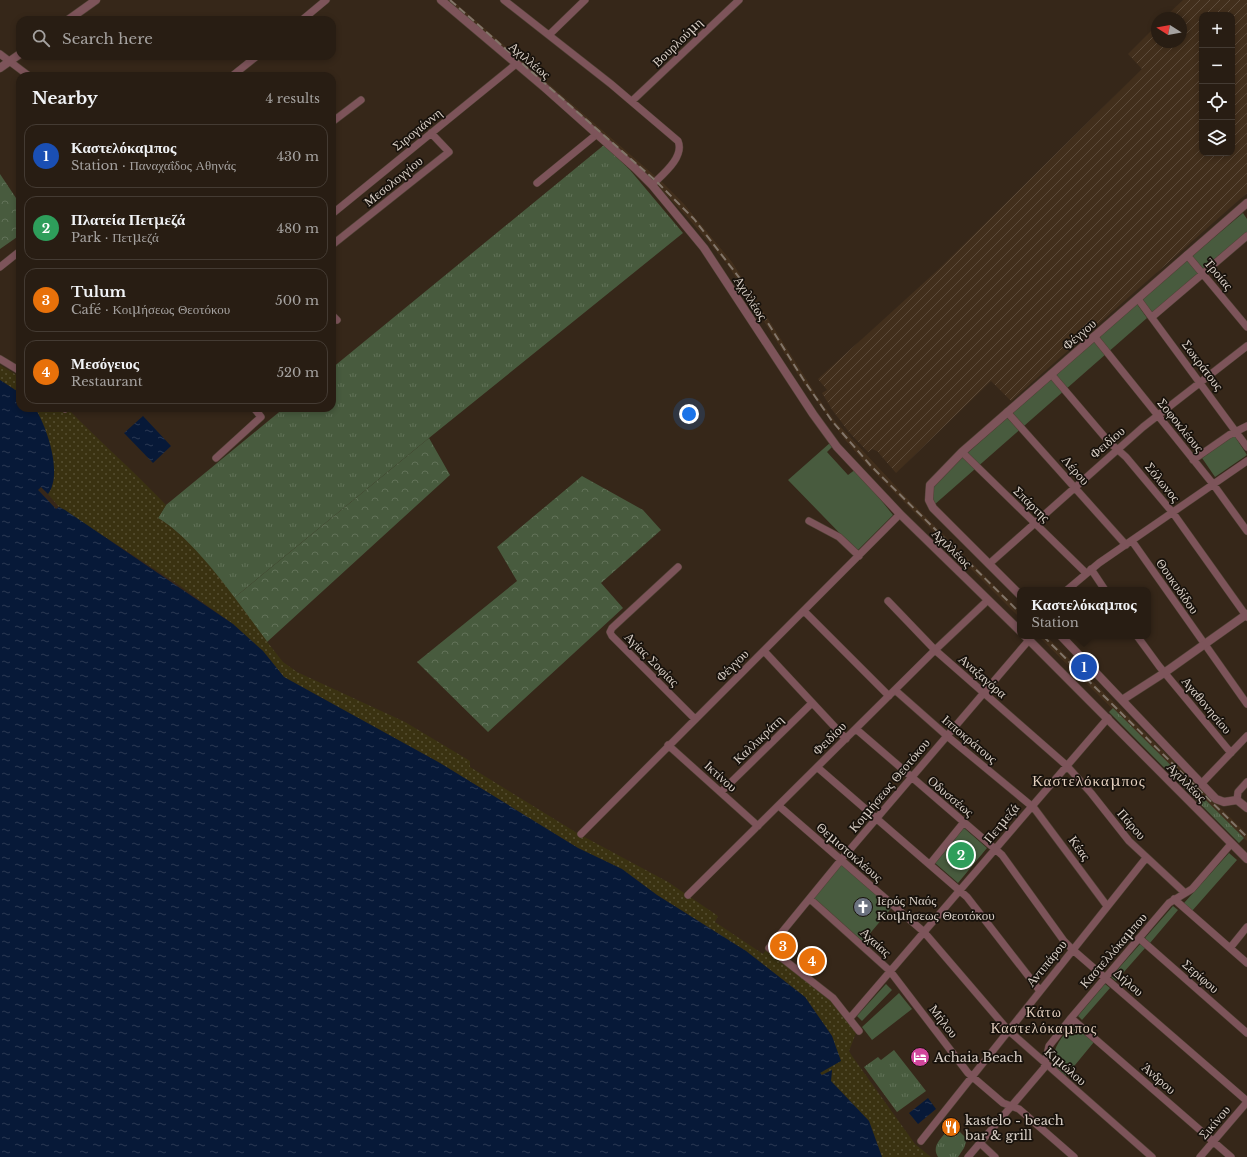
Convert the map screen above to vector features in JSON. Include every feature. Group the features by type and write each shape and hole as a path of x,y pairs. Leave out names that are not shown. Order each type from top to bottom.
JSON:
{"street":[{"path":"74,16 96,0"},
{"path":"307,16 326,0"},
{"name":"Αχιλλέως","path":"441,0 597,134 652,185 704,248 827,434 900,514 1017,628"},
{"path":"504,0 673,135 679,143 678,155 652,185"},
{"path":"549,35 585,0"},
{"name":"Βουρλούμη","path":"632,102 739,0"},
{"path":"0,54 24,72"},
{"path":"0,68 16,57"},
{"path":"237,72 252,60"},
{"name":"Σιρογιάννη","path":"336,211 516,64"},
{"path":"336,119 361,100"},
{"name":"Μεσολογγίου","path":"336,242 449,152 431,133"},
{"path":"537,183 597,134"},
{"name":"Φέγγου","path":"989,564 933,508 929,500 929,486 962,452 1007,412 1187,255 1246,207"},
{"path":"1152,317 1247,236"},
{"path":"0,267 16,254"},
{"name":"Τροίας","path":"1187,255 1247,327"},
{"name":"Σωκράτους","path":"1138,299 1247,447"},
{"name":"Σοφοκλέους","path":"1094,336 1213,484 1247,531"},
{"name":"Φειδίου","path":"989,564 1074,487 1157,415 1247,346"},
{"path":"0,359 16,369"},
{"name":"Σόλωνος","path":"1051,374 1109,442 1126,457 1173,513 1246,615"},
{"path":"216,458 261,417 257,412"},
{"name":"Λέρου","path":"1007,412 1074,487 1129,543"},
{"path":"1194,460 1236,431 1247,426"},
{"name":"Σπάρτης","path":"962,452 1034,524 1088,571 1103,587"},
{"path":"1070,587 1088,571 1247,461"},
{"name":"Φέγγου","path":"581,834 668,745 900,514"},
{"path":"809,521 839,537 859,556"},
{"name":"Θουκυδίδου","path":"1129,543 1205,644"},
{"path":"989,564 1017,592"},
{"name":"Αγίας Σοφίας","path":"678,567 612,628 610,632 612,636 694,719"},
{"name":"Φειδίου","path":"688,895 888,696 988,600"},
{"name":"Αναξαγόρα","path":"888,601 935,650 1066,765"},
{"path":"804,611 888,696"},
{"path":"1122,700 1164,673 1246,615"},
{"name":"Κοιμήσεως Θεοτόκου","path":"850,1018 834,998 769,948 841,860 984,693 1026,639"},
{"name":"Αχιλλέως","path":"1028,639 1247,859"},
{"path":"1063,639 1201,784 1220,801 1237,800 1247,808"},
{"path":"1139,639 1164,673"},
{"path":"1205,644 1247,704"},
{"path":"764,651 846,739"},
{"name":"Αγαθονησίου","path":"1164,673 1231,753"},
{"name":"Ιπποκράτους","path":"895,690 947,736 1032,805"},
{"name":"Καλλικράτη","path":"721,792 812,702"},
{"name":"Πετμεζά","path":"850,1018 1108,718"},
{"name":"Οδυσσέως","path":"856,729 911,778 995,848"},
{"path":"1201,784 1247,736"},
{"name":"Ικτίνου","path":"668,745 758,826"},
{"name":"Πάρου","path":"1066,765 1092,793 1125,837 1185,893"},
{"path":"817,767 970,900 1040,991"},
{"path":"1237,800 1238,792 1247,782"},
{"name":"Κέας","path":"1032,805 1107,906"},
{"name":"Θεμιστοκλέους","path":"779,806 924,932"},
{"path":"930,864 964,822"},
{"name":"Καστελλόκαμπου","path":"968,1157 1041,1072 1050,1044 1071,1018 1174,899 1192,889 1231,844"},
{"name":"Δήλου","path":"995,848 1002,855 1064,941 1247,1102"},
{"name":"Αντιπάρου","path":"921,1141 971,1076 1146,858"},
{"name":"Αχαίας","path":"810,899 890,971"},
{"path":"1174,899 1247,963"},
{"path":"1230,948 1247,928"},
{"name":"Κιμώλου","path":"924,932 1008,1030 1152,1157"},
{"name":"Σερίφου","path":"1139,938 1247,1033"},
{"name":"Μήλου","path":"890,971 971,1076 1003,1103 1019,1109 1074,1157"},
{"path":"850,1018 859,1031"},
{"name":"Άνδρου","path":"1071,1018 1231,1157"},
{"path":"1033,1053 1046,1054"},
{"name":"Σικίνου","path":"1200,1157 1247,1102"},
{"path":"980,1143 995,1157"}],"shaded area":[{"path":"446,0 452,0 662,182 684,204 732,262 819,399 835,421 905,496 1017,608 1017,615 867,465 846,441 804,384 727,264 689,219 658,186"},
{"path":"1183,0 1247,0 1247,193 1011,401 991,381 896,473 877,451 872,449 868,452 849,432 833,411 822,393 827,390 818,379 939,269 1142,69 1128,54 1151,31 1151,48 1187,48 1187,12 1170,12"},
{"path":"1041,639 1049,639 1122,710 1247,834 1247,841"}],"green space":[{"path":"604,145 630,170 683,233 234,598 190,544 158,518 166,505 279,412 336,412 336,365"},
{"path":"0,174 16,198 16,238 0,249"},
{"path":"1243,213 1247,219 1247,232 1203,269 1192,256"},
{"path":"1187,260 1199,273 1153,314 1142,300"},
{"path":"1137,304 1147,318 934,505 932,502 932,484"},
{"path":"1234,435 1247,455 1215,477 1202,458"},
{"path":"429,438 450,475 267,642 234,598"},
{"path":"831,442 833,446 827,452 848,475 856,469 893,515 857,551 788,480"},
{"path":"582,476 643,510 661,530 601,583 623,608 488,732 417,662 517,581 497,547"},
{"path":"1113,708 1244,838 1239,843 1109,712"},
{"path":"964,828 987,848 958,883 935,863"},
{"path":"1229,853 1237,860 1192,911 1184,903"},
{"path":"841,860 894,905 861,944 810,899"},
{"path":"1173,906 1178,910 1150,943 1145,938"},
{"path":"1141,943 1146,947 1116,981 1111,977"},
{"path":"886,984 892,990 862,1021 857,1016"},
{"path":"1105,984 1110,988 1082,1020 1078,1016"},
{"path":"899,993 912,1009 872,1040 862,1027"},
{"path":"1073,1024 1094,1042 1066,1076 1053,1065 1053,1059 1058,1043"},
{"path":"894,1050 926,1091 897,1112 864,1067 878,1057 881,1060"},
{"path":"955,1127 967,1139 964,1148 958,1157 938,1157 936,1147 939,1141 945,1133 949,1134"}],"sand":[{"path":"0,365 16,375 16,390 0,380"},
{"path":"37,412 71,412 154,492 166,505 158,518 175,530 209,565 283,662 297,672 405,722 470,761 470,767 577,833 668,882 718,916 715,922 763,954 767,949 804,977 827,997 848,1020 856,1033 849,1051 852,1056 915,1144 931,1157 882,1157 869,1121 831,1081 832,1070 822,1075 820,1073 835,1045 832,1036 805,997 746,951 657,895 622,869 578,848 440,763 284,677 263,651 233,624 176,583 59,507 48,494 54,475 54,463 52,451"}],"water":[{"path":"0,380 16,390 16,412 38,412 40,416 52,451 54,475 48,494 41,487 38,490 56,509 59,507 65,510 233,624 263,651 284,677 440,763 578,848 622,869 657,895 746,951 805,997 832,1036 841,1061 820,1073 822,1075 832,1070 831,1081 869,1121 882,1157 0,1157"},
{"path":"143,416 171,446 153,463 124,433"},
{"path":"928,1098 936,1109 918,1124 909,1113"}],"railway":[{"path":"450,0 656,181 694,219 741,280 803,379 832,421 871,466 1017,610"},
{"path":"1046,639 1247,837"}],"place":[{"name":"Καστελόκαμπος","path":"1084,667"},
{"name":"Πλατεία Πετμεζά","path":"961,855"},
{"name":"Ιερός Ναός Κοιμήσεως Θεοτόκου","path":"863,907"},
{"name":"Tulum","path":"783,946"},
{"name":"Μεσόγειος","path":"812,961"},
{"name":"Achaia Beach","path":"920,1057"},
{"name":"kastelo - beach bar & grill","path":"951,1127"}],"district":[{"name":"Καστελόκαμπος","path":"1089,781"},
{"name":"Κάτω Καστελόκαμπος","path":"1044,1020"}]}
